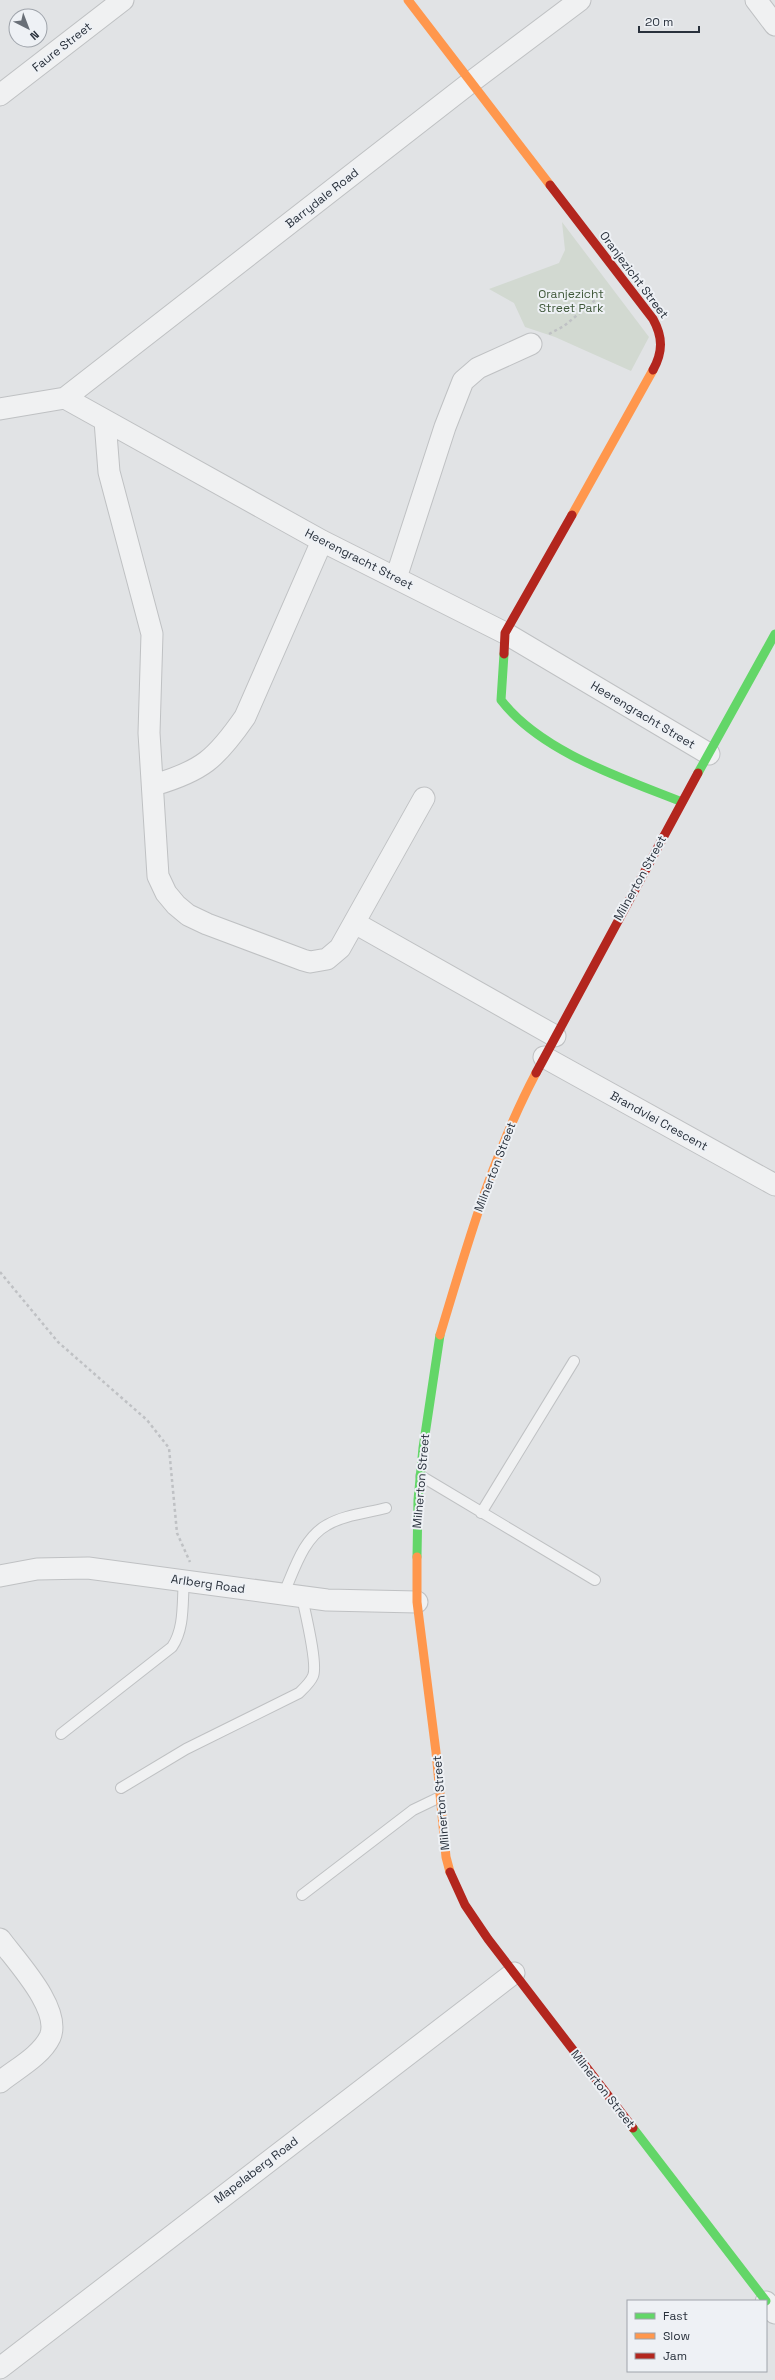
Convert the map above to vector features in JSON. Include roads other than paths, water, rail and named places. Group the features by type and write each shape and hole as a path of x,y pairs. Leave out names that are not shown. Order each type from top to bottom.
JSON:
{"street":[{"name":"Faure Street","path":"0,95 123,0"},
{"name":"Oranjezicht Street","path":"408,0 621,277 658,327 662,340 661,353 505,633"},
{"name":"Barrydale Road","path":"64,398 471,82 580,0"},
{"path":"756,0 775,25"},
{"path":"396,578 445,427 463,381 478,368 531,344"},
{"path":"0,409 64,398"},
{"name":"Heerengracht Street","path":"64,398 322,541 505,633 709,754"},
{"path":"105,421 109,472 152,634 149,732 154,785 158,876 166,893 176,905 188,915 207,924 310,962 327,959 334,955 355,924 424,798"},
{"path":"154,785 196,770 214,757 228,742 244,717 322,541"},
{"path":"505,633 500,696 504,706 517,720 526,728 560,747 682,802"},
{"name":"Milnerton Street","path":"765,2300 514,1973 465,1905 454,1884 446,1857 417,1602 416,1559 420,1476 438,1342 458,1271 504,1140 544,1056 775,634"},
{"path":"355,924 555,1036"},
{"name":"Brandvlei Crescent","path":"544,1056 775,1185"},
{"name":"Arlberg Road","path":"0,1576 37,1569 88,1568 327,1600 417,1602"},
{"path":"0,1939 48,2005 51,2016 50,2036 36,2055 0,2082"},
{"name":"Mapelaberg Road","path":"0,2368 514,1973"},
{"name":"Milnerton Street","path":"767,2302 775,2313"}],"lane":[{"path":"480,1512 574,1361"},
{"path":"420,1476 595,1580"},
{"path":"121,1788 186,1749 299,1693 306,1686 313,1676 314,1664 293,1596 306,1547 326,1525 342,1519 386,1508"},
{"path":"61,1734 172,1647 178,1638 192,1581"},
{"path":"302,1895 413,1810 440,1797"}],"park label":[{"name":"Oranjezicht Street Park","path":"571,301"}]}
